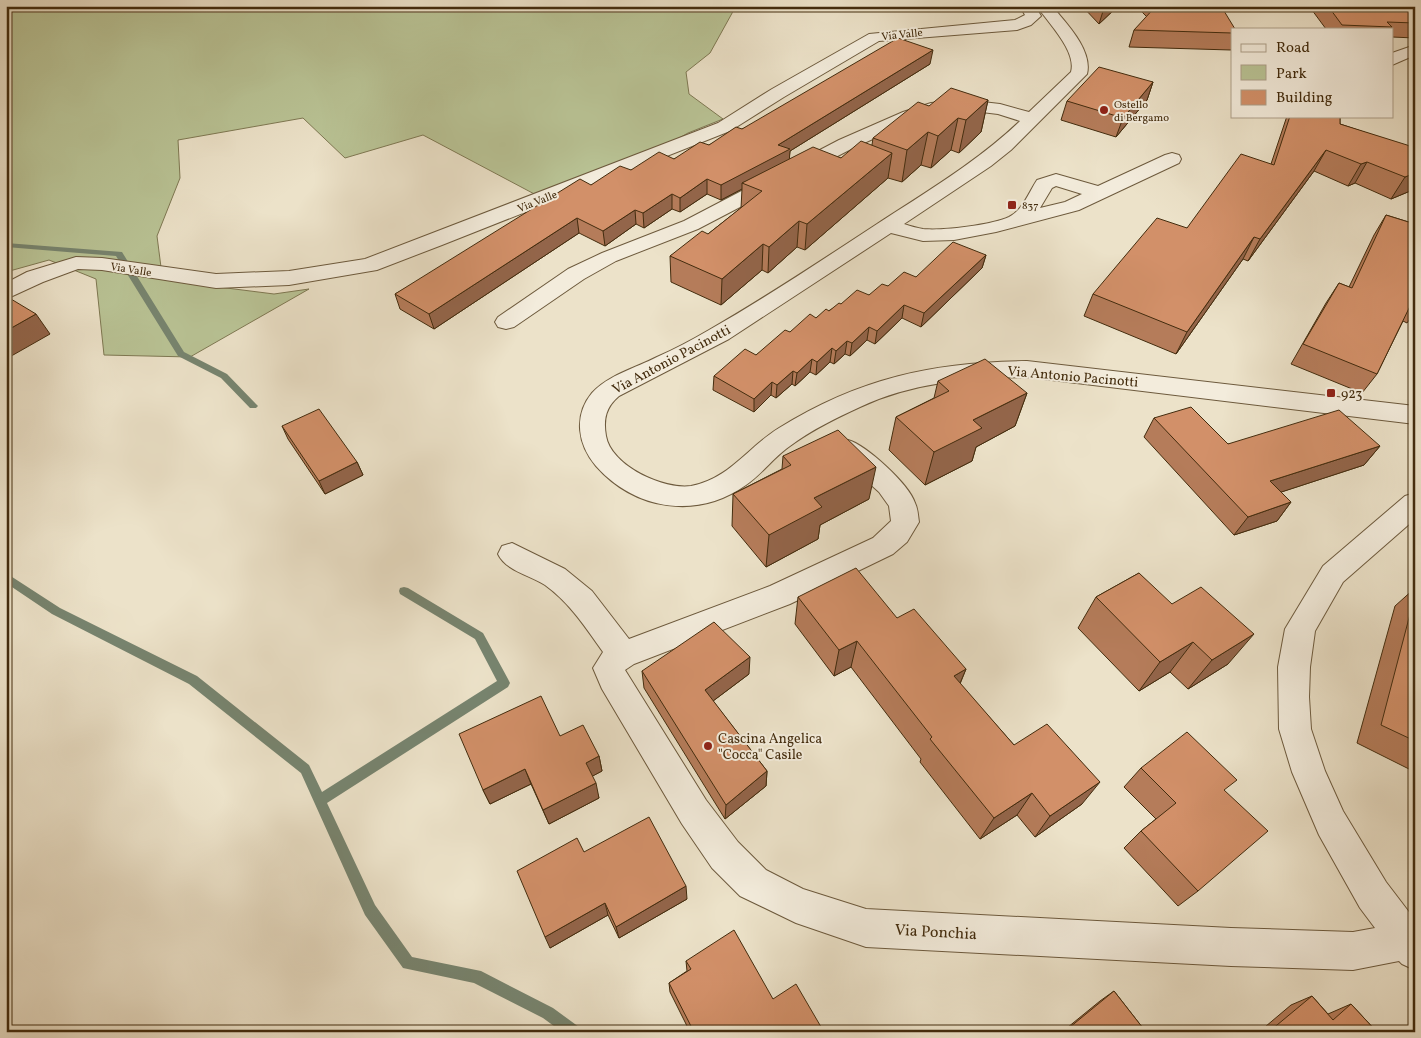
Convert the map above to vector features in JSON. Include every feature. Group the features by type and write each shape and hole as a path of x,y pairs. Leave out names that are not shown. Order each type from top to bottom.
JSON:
{"street":[{"name":"Via Valle","path":"6,292 35,277 76,263 102,264 216,281 289,278 369,265 435,241 724,127 778,93 875,37 1018,24 1030,20 1033,16 1027,6"},
{"name":"Via Antonio Pacinotti","path":"1044,6 1058,22 1082,64 1079,74 984,162 701,347 614,388 596,405 590,428 597,446 610,466 628,480 656,492 683,497 717,488 743,474 762,454 785,436 870,392 901,381 936,374 980,369 1027,369 1415,415"},
{"path":"1394,59 1415,50"},
{"path":"506,322 576,274 609,257 691,225 846,144 909,116 931,108 965,105 1000,109 1032,119"},
{"path":"887,226 923,235 954,234 1016,221 1072,206 1172,158"},
{"path":"1016,221 1032,206 1044,184 1056,180 1100,193"},
{"path":"512,554 555,577 582,600 623,655 780,595 883,546 897,534 905,522 902,503 888,485 816,419"},
{"path":"1410,946 1373,895 1331,822 1310,772 1295,729 1293,697 1294,667 1300,629 1333,574 1415,503"},
{"name":"Via Ponchia","path":"623,655 615,660 609,668 612,679 694,812 725,855 753,883 796,905 866,928 1231,947 1352,950 1410,946"}],"green space":[{"path":"6,6 736,6 710,53 686,72 689,94 723,119 688,133 651,154 540,197 423,135 345,158 303,118 178,140 180,178 157,236 162,275 179,282 274,294 309,289 190,357 104,355 96,279 49,260 6,272"}],"building":[{"path":"1156,6 1221,6 1234,28 1231,28 1231,33 1134,30"},
{"path":"1328,6 1415,6 1415,23 1387,22 1392,27 1342,25"},
{"path":"898,38 933,50 778,145 790,149 721,185 707,179 680,198 672,194 643,213 635,210 603,231 577,218 429,314 395,294 580,179 591,185 620,166 631,170 659,152 674,159 700,142 709,145 736,127 742,129"},
{"path":"1099,67 1153,82 1123,118 1067,101"},
{"path":"951,88 988,100 966,120 958,118 938,136 928,132 907,150 873,138 918,102 929,106"},
{"path":"1289,118 1340,118 1340,124 1415,149 1415,173 1405,177 1367,162 1361,164 1326,150 1260,239 1254,237 1187,332 1093,294 1157,218 1187,228 1241,154 1274,165"},
{"path":"861,141 892,153 807,224 799,221 769,247 763,244 722,279 670,256 702,231 708,234 762,191 742,183 813,147 841,158"},
{"path":"1386,215 1415,224 1415,301 1413,300 1377,374 1303,344 1339,283 1352,288"},
{"path":"953,242 986,255 924,313 904,305 877,331 869,327 852,343 847,341 836,351 832,348 817,362 812,359 797,373 793,371 777,385 772,382 754,399 714,376 745,349 756,355 785,330 790,332 810,314 816,318 826,309 829,311 839,303 841,304 857,290 869,295 882,284 888,286 904,272 916,277"},
{"path":"6,296 36,314 6,331"},
{"path":"985,359 1027,393 973,420 982,428 934,452 896,417 949,391 938,381"},
{"path":"1191,407 1228,444 1339,410 1380,446 1270,481 1291,502 1248,517 1154,418"},
{"path":"319,409 357,462 319,481 282,426"},
{"path":"838,430 876,467 814,498 822,507 769,535 733,494 791,465 783,456"},
{"path":"856,568 897,618 914,609 966,669 954,676 1014,745 1047,724 1100,782 1050,816 1032,793 994,818 930,739 932,737 857,641 839,650 798,597"},
{"path":"1139,573 1172,604 1201,587 1254,634 1212,660 1193,642 1160,662 1096,597"},
{"path":"1415,595 1415,741 1381,725"},
{"name":"Cascina Angelica \"Cocca\" Casile","path":"714,622 750,657 705,690 767,771 726,805 642,671"},
{"path":"541,696 560,736 583,725 599,756 586,763 596,783 543,810 525,769 483,790 459,734"},
{"path":"1187,732 1237,780 1224,790 1268,831 1198,891 1141,831 1176,803 1141,768"},
{"path":"649,817 686,886 616,927 605,903 545,937 517,871 577,838 584,852"},
{"path":"734,930 773,999 796,984 824,1032 694,1032 669,983 691,969 686,961"},
{"path":"1114,991 1146,1032 1064,1032"},
{"path":"1312,996 1333,1020 1351,1004 1377,1032 1273,1032 1271,1030"},
{"path":"1178,1027 1182,1032 1172,1032"}],"waterway":[{"path":"6,245 119,254 181,354 224,376 253,406"},
{"path":"6,577 56,611 193,680 305,769 320,801"},
{"path":"320,801 504,683 479,636 404,591"},
{"path":"320,801 370,910 408,963 476,976 548,1013 574,1032"}],"place":[{"name":"Ostello di Bergamo","path":"1104,110"},
{"name":"837","path":"1012,205"},
{"name":"923","path":"1331,393"},
{"name":"Cascina Angelica \"Cocca\" Casile","path":"708,746"}]}
